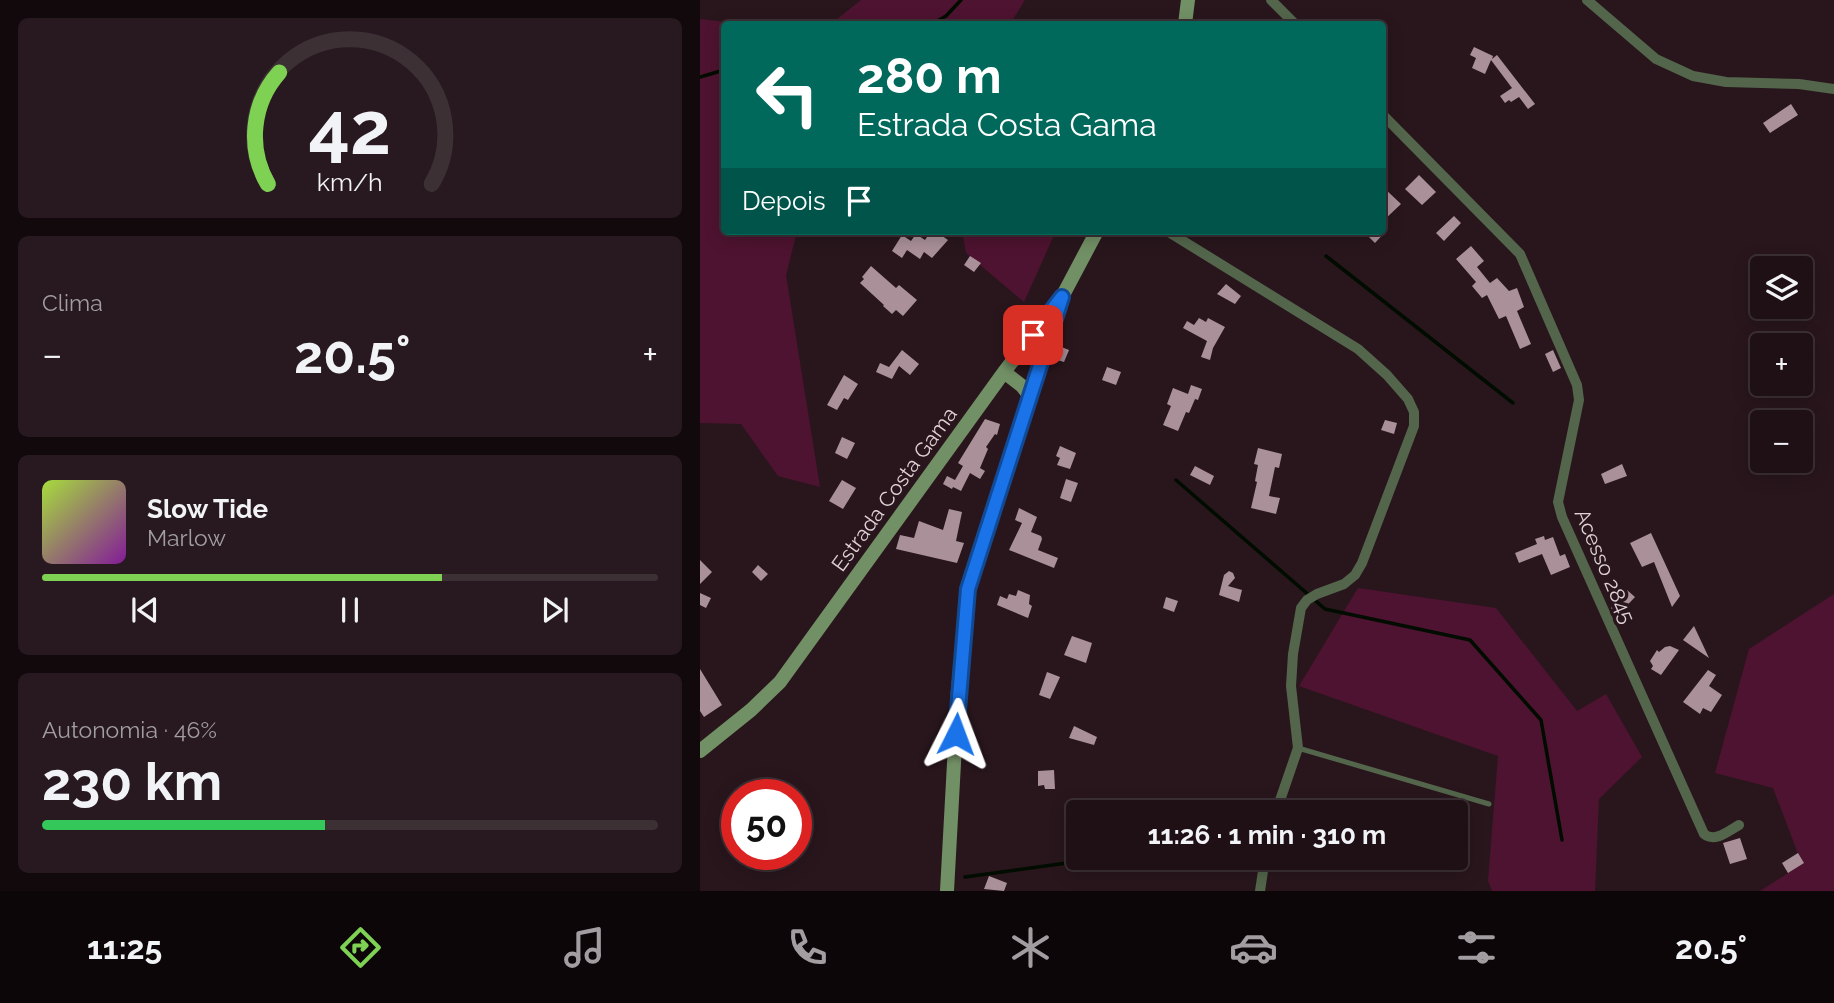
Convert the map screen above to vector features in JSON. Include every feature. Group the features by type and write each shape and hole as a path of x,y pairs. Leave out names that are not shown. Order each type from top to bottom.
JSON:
{"main road":[{"path":"1185,21 1188,0"},
{"name":"Estrada Costa Gama","path":"700,751 751,710 780,682 1062,297 1095,235"},
{"path":"950,890 958,690 968,589 1062,297"},
{"path":"1004,373 1022,386 1029,395"}],"street":[{"path":"1271,0 1292,21"},
{"path":"1587,0 1656,59 1693,76 1726,82 1799,84 1834,89"},
{"name":"Acesso 2845","path":"1386,118 1520,254 1577,385 1579,400 1558,502 1562,517 1704,834 1709,838 1716,838 1739,825"},
{"path":"1173,235 1358,349 1387,375 1408,399 1413,412 1414,426 1362,563 1355,575 1344,584 1317,594 1301,608 1293,654 1292,687 1298,748 1280,800"},
{"path":"1260,891 1263,870"}],"lane":[{"path":"1298,748 1489,804"}],"shaded area":[{"path":"861,0 1025,0 1012,21 835,21"},
{"path":"700,19 721,21 721,235 796,235 786,275 820,487 778,476 741,424 700,423"},
{"path":"963,235 1054,235 1024,302 966,253"},
{"path":"1358,588 1496,608 1577,711 1606,694 1642,757 1599,799 1595,891 1492,891 1488,881 1498,756 1299,686"},
{"path":"1834,594 1834,891 1760,891 1802,864 1773,788 1715,773 1749,649"}],"building":[{"path":"1474,47 1493,56 1492,59 1497,55 1535,104 1528,109 1519,97 1505,103 1500,96 1512,88 1491,60 1485,74 1472,68 1476,58 1470,55"},
{"path":"1791,104 1798,115 1770,133 1763,123"},
{"path":"1419,175 1436,192 1422,205 1405,189"},
{"path":"1386,190 1401,204 1386,218"},
{"path":"1454,216 1461,223 1444,241 1436,233"},
{"path":"902,235 911,241 915,235 925,240 928,235 941,235 948,240 932,258 924,252 920,259 907,250 902,258 892,251"},
{"path":"1367,235 1382,235 1375,243"},
{"path":"1471,246 1484,261 1477,267 1490,283 1497,278 1509,291 1517,288 1524,307 1517,311 1531,344 1520,349 1506,316 1499,319 1487,295 1482,298 1472,286 1476,282 1456,259"},
{"path":"970,256 981,263 974,272 964,265"},
{"path":"871,266 896,288 899,285 917,300 903,316 896,310 892,314 860,283"},
{"path":"1226,284 1241,296 1235,304 1217,294"},
{"path":"1199,318 1206,322 1208,318 1225,327 1213,348 1210,360 1201,357 1207,341 1183,328 1187,321 1194,325"},
{"path":"1059,346 1069,350 1064,362 1054,359"},
{"path":"902,350 919,364 910,375 899,366 892,379 876,372 880,363 889,367"},
{"path":"1553,350 1561,368 1553,372 1545,354"},
{"path":"1107,367 1121,372 1116,385 1102,380"},
{"path":"844,375 858,384 848,400 844,398 837,410 827,405"},
{"path":"1191,385 1202,389 1189,413 1186,412 1178,431 1163,425 1171,406 1167,404 1173,388 1188,394"},
{"path":"985,419 1000,424 997,435 995,434 986,447 988,449 980,468 985,471 980,479 970,473 961,491 943,484 947,476 955,480 963,466 958,463"},
{"path":"1385,420 1397,423 1394,434 1381,430"},
{"path":"842,437 855,443 847,459 835,453"},
{"path":"1060,446 1076,453 1070,469 1057,465 1060,458 1056,456"},
{"path":"1258,448 1282,454 1279,468 1275,467 1269,496 1280,498 1276,514 1251,508 1257,482 1258,465 1254,464"},
{"path":"1622,464 1627,476 1605,484 1601,474"},
{"path":"1195,466 1214,476 1210,485 1190,475"},
{"path":"1066,479 1078,483 1071,502 1060,498"},
{"path":"842,480 856,488 843,509 829,501"},
{"path":"1019,508 1037,517 1031,532 1041,536 1038,550 1058,558 1054,568 1009,550 1022,523 1015,520"},
{"path":"949,509 962,512 956,541 964,543 957,563 896,549 900,535 914,538 919,521 943,530"},
{"path":"1651,533 1680,596 1672,607 1654,562 1642,567 1630,543"},
{"path":"1544,536 1545,540 1553,537 1560,556 1565,554 1570,567 1551,575 1542,554 1519,563 1515,553 1537,544 1535,539"},
{"path":"700,560 712,572 700,584"},
{"path":"758,565 768,574 761,581 752,572"},
{"path":"1229,571 1235,578 1228,586 1242,590 1239,602 1219,595 1224,575"},
{"path":"1018,590 1030,595 1029,604 1032,606 1028,618 997,605 1000,596 1007,599 1009,594 1016,596"},
{"path":"1627,590 1635,597 1618,615 1611,608"},
{"path":"700,593 711,598 706,608 700,605"},
{"path":"1166,597 1178,601 1174,612 1163,608"},
{"path":"1694,626 1709,658 1683,640"},
{"path":"1072,636 1092,643 1086,663 1064,655"},
{"path":"1670,646 1679,650 1661,675 1651,669 1653,666 1650,661 1657,650 1659,652"},
{"path":"700,669 722,705 704,717 700,711"},
{"path":"1708,670 1716,675 1709,686 1722,695 1711,712 1703,708 1700,714 1683,702"},
{"path":"1047,672 1060,677 1050,699 1039,695"},
{"path":"1074,726 1097,737 1094,745 1069,738"},
{"path":"1054,770 1055,789 1038,786 1038,771"},
{"path":"1740,838 1747,859 1730,864 1723,843"},
{"path":"1798,853 1804,863 1788,873 1782,863"},
{"path":"989,876 1007,883 1004,891 984,889"}],"waterway":[{"path":"937,21 961,0"},
{"path":"700,77 721,71"},
{"path":"1326,256 1513,403"},
{"path":"1176,480 1325,609 1470,640 1541,720 1562,840"},
{"path":"965,877 1066,863"}],"route":[{"path":"956,734 968,589 1062,297 1033,335"}]}
